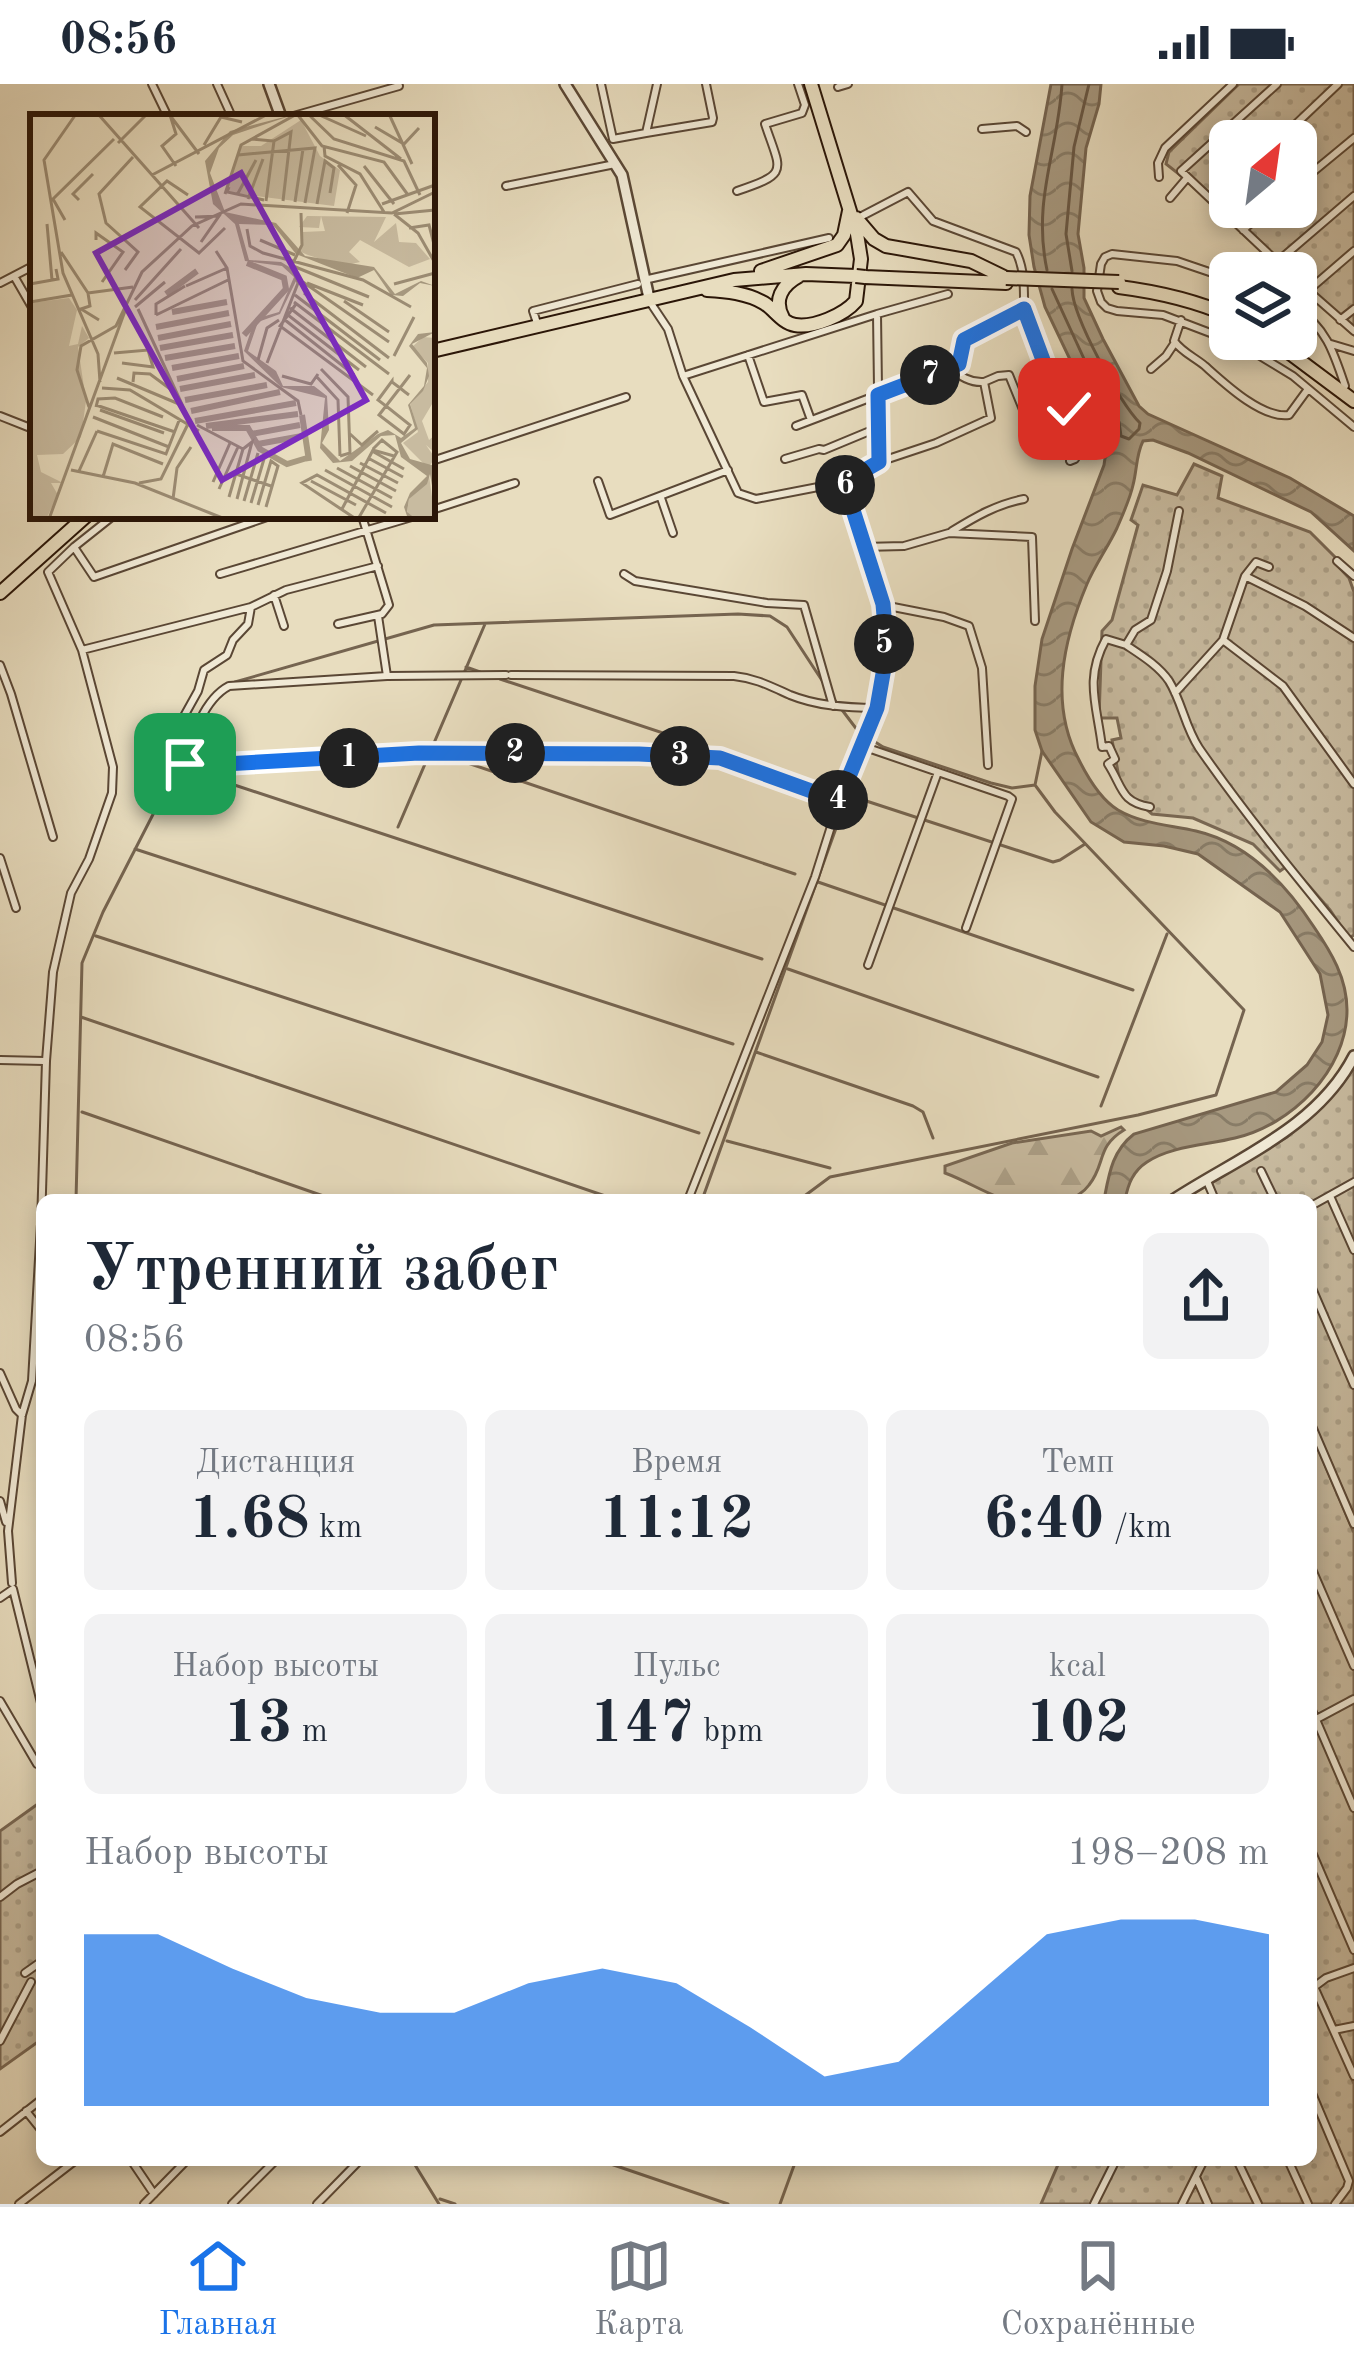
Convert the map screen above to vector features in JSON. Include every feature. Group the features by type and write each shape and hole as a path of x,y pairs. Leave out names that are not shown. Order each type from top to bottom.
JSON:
{"main road":[{"path":"688,289 742,295 796,325 841,314 856,302 861,260 853,214 811,84"},
{"path":"435,351 760,272 837,245 853,214"},
{"path":"853,214 886,246 970,261 1006,280"},
{"path":"760,272 797,268 1156,285 1209,302"},
{"path":"734,280 861,273"},
{"path":"784,320 778,310 781,293 806,274"},
{"path":"1302,360 1351,393"},
{"path":"1310,360 1351,393"},
{"path":"0,588 83,519"}],"street":[{"path":"152,84 167,114"},
{"path":"217,84 231,114"},
{"path":"269,84 284,114"},
{"path":"565,84 609,144"},
{"path":"601,84 609,144 622,175 641,282 668,329 683,376 738,494 756,499 844,482 879,462 991,418 983,382"},
{"path":"646,133 657,84"},
{"path":"609,144 712,122 706,84"},
{"path":"737,191 769,181 776,174 778,164 765,124 802,113 805,105 798,84"},
{"path":"838,87 848,84"},
{"path":"1160,177 1158,164 1165,148 1233,84"},
{"path":"1170,198 1184,175 1277,84"},
{"path":"1299,120 1338,84"},
{"path":"296,114 399,86"},
{"path":"982,129 1017,126 1026,132"},
{"path":"1317,169 1354,138"},
{"path":"506,186 615,164"},
{"path":"1184,175 1209,197"},
{"path":"853,214 908,192 933,221 1016,252 1024,309 1051,378 1068,402 1072,437 1079,450 1070,461"},
{"path":"1289,252 1354,196"},
{"path":"1245,228 1266,252"},
{"path":"538,327 533,310 829,238"},
{"path":"1317,281 1354,250"},
{"path":"1209,273 1159,258 1112,254 1101,264 1097,291 1103,304 1117,311 1180,320 1242,345 1270,360 1354,425"},
{"path":"0,283 30,268"},
{"path":"14,276 30,304"},
{"path":"683,376 948,294"},
{"path":"1317,299 1354,332"},
{"path":"796,426 950,368 961,361 964,340 1024,309"},
{"path":"1340,320 1354,309"},
{"path":"877,314 879,462"},
{"path":"1151,369 1174,344 1180,320"},
{"path":"1317,323 1351,393"},
{"path":"1174,344 1224,384 1280,417 1293,411 1307,388"},
{"path":"1331,344 1354,351"},
{"path":"748,356 764,401 802,395 811,420"},
{"path":"950,368 964,379 983,382 1009,375 1026,417"},
{"path":"435,460 626,397"},
{"path":"0,416 30,428"},
{"path":"785,460 878,428"},
{"path":"598,481 610,515 728,470"},
{"path":"690,1194 877,708 884,668 883,604 844,482"},
{"path":"435,509 515,483"},
{"path":"661,497 674,533"},
{"path":"863,548 904,546 1024,499"},
{"path":"1126,645 1135,630 1150,620 1159,598 1179,511"},
{"path":"40,1194 53,972 71,893 89,859 112,793 113,767 82,650 48,572 108,519"},
{"path":"74,547 94,577 262,519"},
{"path":"338,624 377,616 389,605 363,519"},
{"path":"220,574 406,519"},
{"path":"949,532 1032,537 1035,621"},
{"path":"1175,693 1223,640 1245,576 1256,562 1269,566"},
{"path":"1337,562 1354,576"},
{"path":"82,650 251,607 286,590 378,566"},
{"path":"624,574 635,580 767,603 803,604 833,706"},
{"path":"1245,576 1354,638"},
{"path":"274,596 284,626"},
{"path":"883,604 969,626 982,668 988,765"},
{"path":"173,736 204,670 227,655 232,640 248,624 251,607"},
{"path":"377,616 387,676"},
{"path":"1150,807 1134,804 1123,795 1108,764 1115,759 1109,746 1102,747 1096,722 1095,659 1106,639 1126,645 1166,676 1197,745 1354,947"},
{"path":"1223,640 1283,686 1354,784"},
{"path":"0,665 53,837"},
{"path":"839,801 720,758 419,753 188,766 184,761 208,706 230,686 387,676 707,674 750,677 792,696 833,706 877,708"},
{"path":"862,746 1008,796 1012,802 966,928"},
{"path":"868,965 938,772"},
{"path":"0,858 16,908"},
{"path":"1182,1194 1284,1134 1327,1095 1354,1056"},
{"path":"0,1060 46,1061"},
{"path":"1261,1171 1272,1194"},
{"path":"1205,1178 1212,1194"},
{"path":"1317,1203 1354,1182"},
{"path":"1330,1196 1354,1250"},
{"path":"8,1531 22,1415 32,1381 36,1290"},
{"path":"1317,1300 1354,1385"},
{"path":"0,1373 22,1415"},
{"path":"1317,1438 1354,1524"},
{"path":"0,1501 12,1583"},
{"path":"1317,1581 1354,1666"},
{"path":"0,1598 13,1589 36,1682"},
{"path":"1317,1718 1354,1699"},
{"path":"0,1701 36,1762"},
{"path":"1317,1729 1354,1808"},
{"path":"1317,1864 1354,1950"},
{"path":"0,1897 36,1875"},
{"path":"1317,1985 1354,1967"},
{"path":"0,2041 36,1968"},
{"path":"1317,1996 1354,2076"},
{"path":"1334,2030 1354,2026"},
{"path":"0,2132 36,2104"},
{"path":"1317,2105 1348,2180 1335,2204"},
{"path":"26,2111 36,2124"},
{"path":"19,2204 63,2166"},
{"path":"135,2166 154,2194"},
{"path":"144,2204 182,2166"},
{"path":"232,2204 270,2166"},
{"path":"317,2204 354,2166"},
{"path":"1094,2204 1113,2166"},
{"path":"1182,2204 1201,2166"},
{"path":"1240,2166 1258,2204"},
{"path":"1291,2166 1308,2204"},
{"path":"1196,2177 1208,2204"}],"green space":[{"path":"1239,84 1354,84 1354,335 1317,302 1317,252 1264,252 1238,228 1317,228 1317,120 1209,120 1209,201 1166,164 1169,152"},
{"path":"1194,464 1222,476 1218,498 1310,532 1336,558 1334,562 1349,578 1354,592 1354,935 1349,938 1290,864 1280,871 1253,844 1193,818 1152,814 1121,788 1112,740 1121,738 1117,718 1099,718 1102,631 1112,620 1138,525 1131,520 1143,485 1177,495"},
{"path":"1354,1068 1354,1516 1317,1431 1317,1194 1215,1194 1210,1182 1287,1137"},
{"path":"1121,1127 1124,1130 1109,1143 1094,1177 1079,1194 993,1194 945,1173 945,1166 1012,1143 1091,1131 1101,1136"},
{"path":"1317,1446 1354,1533 1354,2070 1325,2002 1320,2004 1354,2084 1354,2204 1185,2204 1204,2166 1317,2166"},
{"path":"36,1805 36,2043 0,2069 0,1831"},
{"path":"1057,2166 1199,2166 1179,2204 1041,2204"}],"water":[{"path":"1051,84 1101,84 1086,148 1078,234 1084,298 1139,406 1290,478 1354,516 1354,551 1311,512 1188,453 1143,441 1126,506 1079,606 1066,650 1062,695 1070,739 1095,788 1127,815 1215,837 1264,867 1326,946 1341,976 1347,1010 1337,1054 1295,1108 1256,1131 1157,1157 1135,1174 1127,1194 1106,1194 1113,1164 1134,1134 1276,1092 1307,1065 1322,1042 1328,1015 1320,974 1280,912 1198,854 1124,842 1091,822 1042,751 1035,730 1035,686 1042,639 1104,465 1109,431 1045,307 1029,235 1030,196"}],"waterway":[{"path":"235,682 434,625 738,614 770,616 787,627 825,685"},
{"path":"398,827 485,624"},
{"path":"466,667 480,672"},
{"path":"500,679 829,788"},
{"path":"833,698 858,731 883,747 991,783 1012,788 1035,785"},
{"path":"807,1194 830,1177 1216,1095 1244,1010 1055,812 1035,785 1042,751"},
{"path":"76,1194 82,963 185,752"},
{"path":"444,755 795,874"},
{"path":"177,766 762,959"},
{"path":"704,1194 848,795 1053,862 1085,844"},
{"path":"135,849 733,1044"},
{"path":"818,882 1133,990"},
{"path":"1101,1106 1167,934"},
{"path":"96,936 699,1133"},
{"path":"788,969 1098,1077"},
{"path":"81,1017 599,1194"},
{"path":"756,1052 913,1106 923,1112 933,1138"},
{"path":"82,1112 318,1194"},
{"path":"727,1141 830,1168"},
{"path":"416,2166 439,2204"},
{"path":"617,2166 728,2204"},
{"path":"780,2204 794,2166"},
{"path":"440,2199 455,2204"}],"route":[{"path":"185,764 419,753 720,758 839,801 877,708 884,668 883,604 844,482 879,462 878,395 959,364 964,340 1024,309 1046,368 1069,409"}]}
